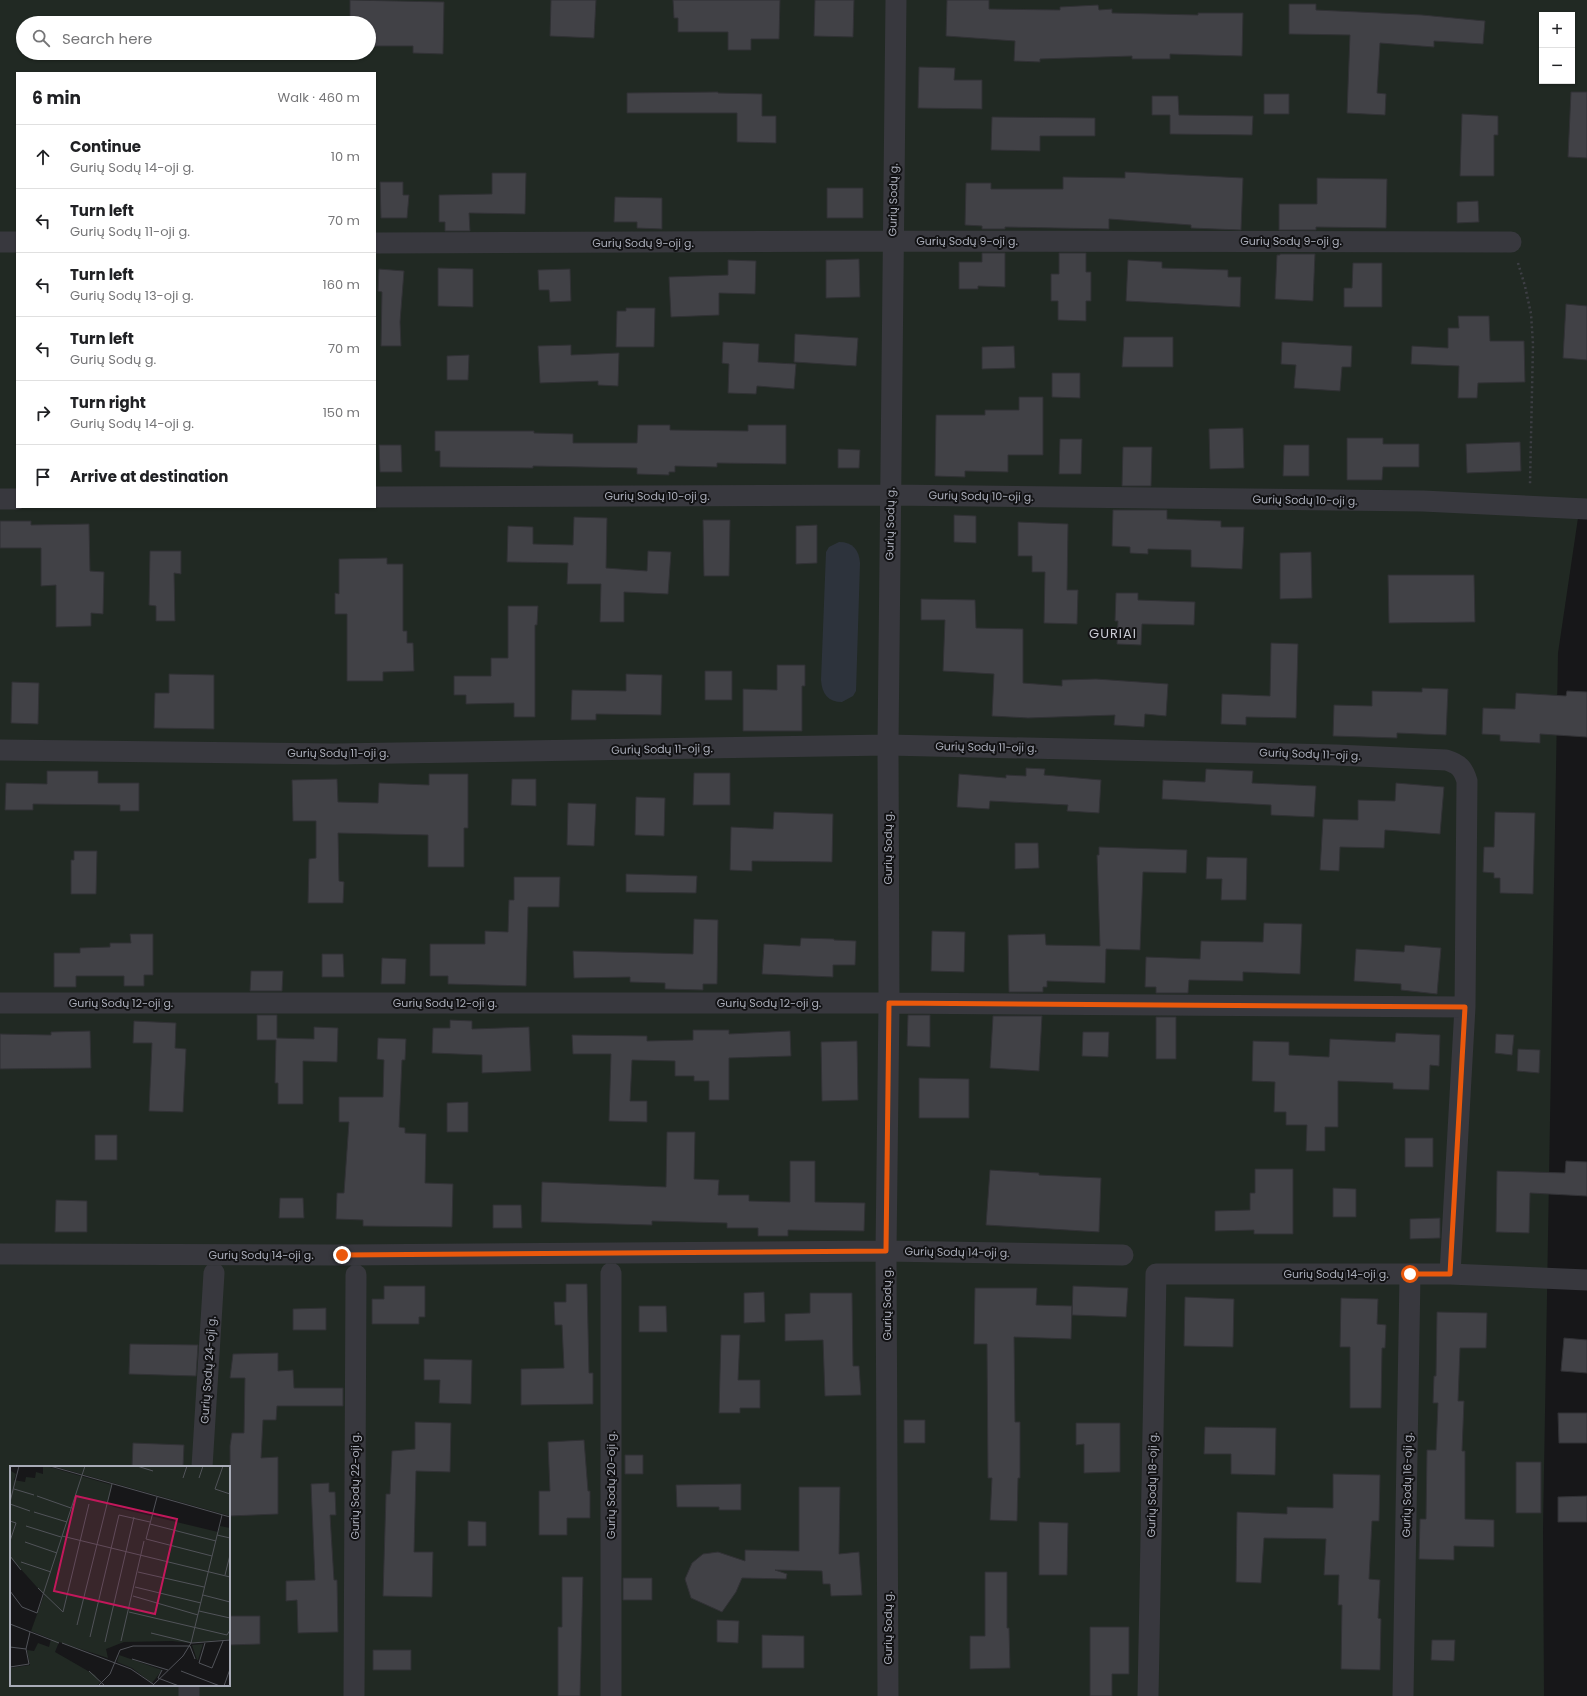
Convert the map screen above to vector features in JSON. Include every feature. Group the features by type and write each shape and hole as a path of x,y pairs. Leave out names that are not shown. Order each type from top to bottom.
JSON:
{"street":[{"name":"Gurių Sodų g.","path":"888,1696 886,1251 889,1003 888,745 896,0"},
{"name":"Gurių Sodų 9-oji g.","path":"376,244 893,241 1511,242"},
{"path":"0,242 16,242"},
{"name":"Gurių Sodų 10-oji g.","path":"376,497 890,495 1424,501 1587,510"},
{"path":"0,499 16,499"},
{"name":"Gurių Sodų 11-oji g.","path":"0,750 334,754 888,745 1336,754 1446,760 1455,763 1464,771 1467,781 1465,1007 1450,1274"},
{"name":"Gurių Sodų 12-oji g.","path":"0,1003 889,1003 1465,1007"},
{"name":"Gurių Sodų 14-oji g.","path":"0,1254 350,1255 886,1251 1123,1255"},
{"name":"Gurių Sodų 24-oji g.","path":"202,1466 214,1272"},
{"name":"Gurių Sodų 20-oji g.","path":"611,1273 611,1696"},
{"name":"Gurių Sodų 14-oji g.","path":"1156,1274 1450,1274 1587,1280"},
{"name":"Gurių Sodų 18-oji g.","path":"1148,1696 1156,1274"},
{"name":"Gurių Sodų 16-oji g.","path":"1404,1696 1410,1274"},
{"name":"Gurių Sodų 22-oji g.","path":"354,1696 356,1276"}],"path":[{"path":"1511,242 1526,286 1533,336 1530,506"}],"shaded area":[{"path":"0,0 1587,0 1587,519 1578,518 1558,653 1543,1530 1544,1696 0,1696"},
{"path":"839,542 852,545 857,551 860,563 856,691 853,696 842,702 829,699 824,693 821,680 826,552 829,547"}],"building":[{"path":"350,0 444,2 443,54 413,53 413,46 376,46 376,16 350,16"},
{"path":"551,0 596,0 594,38 550,36"},
{"path":"673,0 780,0 779,39 751,39 751,50 728,50 728,32 678,32 678,18 674,18"},
{"path":"815,0 854,0 853,37 814,36"},
{"path":"947,0 989,0 989,9 1060,10 1060,7 1098,5 1099,10 1112,9 1112,13 1198,15 1198,13 1243,13 1242,56 1170,54 1170,59 1132,59 1132,56 1040,59 1040,62 1014,61 1015,41 946,36"},
{"path":"1289,4 1316,4 1316,10 1422,15 1485,21 1483,44 1434,41 1434,47 1380,43 1377,93 1386,94 1385,115 1347,113 1350,35 1289,34"},
{"path":"919,67 955,68 954,80 982,80 982,109 918,108"},
{"path":"718,92 762,94 762,116 776,116 776,143 737,142 737,113 627,113 627,93"},
{"path":"1571,92 1587,92 1587,158 1568,157"},
{"path":"1264,94 1289,94 1289,114 1264,114"},
{"path":"1152,96 1178,96 1179,115 1253,116 1252,135 1170,134 1170,115 1152,115"},
{"path":"1462,114 1498,116 1498,135 1494,135 1494,176 1460,176"},
{"path":"992,117 1095,118 1095,136 1040,136 1040,151 991,150"},
{"path":"1125,172 1243,178 1241,230 1191,228 1191,225 1109,219 1109,229 1005,227 1005,229 982,229 982,226 965,225 966,183 991,183 991,189 1063,189 1063,177 1125,178"},
{"path":"492,173 526,173 525,214 469,213 470,231 445,231 445,222 439,222 439,195 492,194"},
{"path":"1317,178 1387,179 1386,228 1316,227 1316,230 1279,230 1279,204 1317,204"},
{"path":"380,182 403,182 403,195 409,195 407,218 381,218"},
{"path":"827,188 863,188 863,218 827,218"},
{"path":"615,197 662,198 662,229 637,228 637,222 614,222"},
{"path":"1478,201 1479,222 1457,223 1457,202"},
{"path":"982,253 1005,253 1005,287 978,286 978,289 959,289 959,262 982,262"},
{"path":"1059,253 1086,253 1086,272 1091,272 1091,301 1086,301 1086,321 1058,320 1058,301 1051,301 1051,274 1059,274"},
{"path":"1315,254 1313,301 1275,299 1277,255"},
{"path":"859,259 860,297 826,298 826,260"},
{"path":"728,260 756,261 755,294 719,293 719,315 671,317 669,277 728,275"},
{"path":"1128,260 1162,262 1162,268 1228,270 1228,277 1241,277 1240,307 1126,301"},
{"path":"1353,263 1382,263 1382,307 1344,307 1344,288 1352,288"},
{"path":"438,268 473,269 473,307 438,306"},
{"path":"379,269 404,271 400,322 401,346 381,346 382,292 378,291"},
{"path":"570,269 571,301 550,302 549,290 539,290 538,270"},
{"path":"1566,304 1587,306 1587,360 1563,358"},
{"path":"626,308 655,308 654,347 616,347 617,311 626,311"},
{"path":"1458,316 1489,316 1490,341 1524,341 1525,382 1478,383 1477,398 1458,398 1459,366 1411,364 1412,346 1448,348 1448,328 1459,328"},
{"path":"795,334 858,338 856,366 794,362"},
{"path":"1124,337 1173,337 1173,367 1122,367"},
{"path":"723,342 759,344 758,362 796,364 794,389 757,386 756,394 728,393 729,364 722,363"},
{"path":"1282,342 1352,346 1351,367 1342,367 1340,391 1294,388 1296,365 1281,364"},
{"path":"571,345 571,355 619,353 618,386 598,385 598,381 540,383 538,346"},
{"path":"1014,346 1015,368 982,369 982,347"},
{"path":"469,355 468,380 447,380 447,356"},
{"path":"1052,373 1080,373 1080,398 1052,397"},
{"path":"1019,397 1043,397 1043,455 1008,455 1008,472 965,471 965,477 935,476 936,415 985,415 985,410 1019,410"},
{"path":"638,425 670,425 670,430 748,431 748,425 786,425 786,464 717,463 717,467 675,466 675,472 669,472 669,475 637,474 637,468 533,466 533,468 440,467 440,451 435,451 435,431 534,431 534,433 573,434 573,443 637,443"},
{"path":"1243,428 1244,468 1210,469 1209,429"},
{"path":"1347,438 1383,438 1383,444 1419,444 1419,467 1383,467 1382,480 1347,480"},
{"path":"1060,439 1082,439 1081,474 1059,474"},
{"path":"1520,442 1521,471 1467,473 1466,444"},
{"path":"379,445 401,445 402,472 380,472"},
{"path":"1284,445 1309,445 1309,476 1283,476"},
{"path":"1123,447 1152,447 1151,486 1122,486"},
{"path":"838,449 860,450 859,468 838,468"},
{"path":"1113,510 1167,510 1167,519 1221,521 1221,527 1244,527 1242,569 1191,567 1191,550 1148,549 1148,554 1130,553 1130,547 1112,546"},
{"path":"954,515 976,516 976,543 954,542"},
{"path":"574,517 607,518 606,568 647,571 648,551 671,552 668,594 624,592 624,622 600,622 601,584 567,584 568,563 507,562 508,526 533,527 533,544 573,545"},
{"path":"703,520 730,520 729,576 704,576"},
{"path":"0,521 31,521 31,525 89,524 90,571 104,572 103,614 91,613 91,626 56,627 56,585 41,586 41,548 0,548"},
{"path":"1018,522 1068,524 1067,590 1078,590 1077,624 1044,623 1045,572 1032,572 1032,556 1018,556"},
{"path":"817,525 817,563 796,564 796,526"},
{"path":"150,551 181,551 181,574 174,573 175,621 156,621 156,606 149,605"},
{"path":"1311,552 1312,598 1280,599 1280,553"},
{"path":"387,558 387,564 403,564 403,631 407,631 407,643 413,643 414,671 383,672 383,681 347,681 347,614 335,614 335,593 339,594 339,559"},
{"path":"1388,575 1474,575 1475,622 1389,623"},
{"path":"1116,593 1138,593 1138,600 1195,602 1194,625 1142,624 1141,645 1117,644 1118,621 1115,621"},
{"path":"921,599 975,600 976,628 1023,629 1023,683 1062,686 1062,680 1096,679 1168,684 1166,716 1145,714 1144,727 1114,725 1115,715 1028,718 992,716 994,674 943,671 945,620 921,620"},
{"path":"508,606 538,606 537,625 535,625 535,717 514,717 514,703 466,704 466,695 454,695 454,676 491,676 491,658 508,658"},
{"path":"1271,643 1298,644 1296,718 1246,717 1246,725 1221,724 1222,694 1270,696"},
{"path":"777,665 805,665 805,686 802,686 802,731 743,731 743,689 777,690"},
{"path":"705,671 732,671 732,700 705,700"},
{"path":"169,674 214,675 214,729 154,728 155,693 169,693"},
{"path":"626,674 662,675 661,715 596,714 596,720 571,720 572,690 626,691"},
{"path":"12,682 39,683 38,724 11,723"},
{"path":"1422,688 1448,689 1446,735 1397,733 1397,738 1333,736 1334,705 1372,706 1372,691 1422,692"},
{"path":"1567,691 1587,692 1587,737 1540,734 1540,743 1500,741 1500,735 1482,734 1483,708 1515,709 1516,693 1566,696"},
{"path":"1026,768 1045,769 1044,775 1101,780 1099,813 1067,811 1068,805 990,801 989,809 957,807 959,774 1006,778 1006,775 1026,776"},
{"path":"1206,769 1253,771 1252,783 1316,786 1314,817 1271,815 1271,805 1162,799 1163,780 1205,782"},
{"path":"47,771 98,771 98,783 139,783 139,811 120,811 120,805 33,804 33,810 5,810 6,783 47,784"},
{"path":"694,773 730,773 730,805 693,805"},
{"path":"429,774 468,774 468,828 464,828 464,867 428,867 428,835 338,833 339,881 344,882 343,903 308,903 309,859 316,858 316,821 293,821 292,780 337,779 338,802 378,803 379,783 429,785"},
{"path":"512,779 536,779 536,806 511,805"},
{"path":"1396,783 1444,787 1440,834 1385,830 1384,848 1340,847 1339,871 1320,870 1323,819 1358,820 1358,800 1395,801"},
{"path":"636,797 665,798 664,836 635,835"},
{"path":"568,803 596,804 594,846 567,845"},
{"path":"774,812 833,814 832,862 752,861 752,871 730,870 731,827 773,829"},
{"path":"1495,812 1535,813 1533,894 1500,893 1500,878 1494,878 1494,873 1483,872 1484,847 1494,847"},
{"path":"1015,843 1038,843 1039,868 1015,869"},
{"path":"1099,847 1187,850 1186,873 1143,872 1140,950 1106,949 1105,983 1047,981 1047,987 1043,987 1043,992 1009,992 1008,935 1045,934 1046,945 1100,946 1097,855 1099,855"},
{"path":"74,851 97,851 96,894 71,894 71,860 74,860"},
{"path":"1207,857 1247,858 1246,900 1221,900 1222,879 1206,879"},
{"path":"626,874 697,876 696,893 626,892"},
{"path":"514,877 560,877 559,907 528,907 526,986 448,984 448,976 430,976 430,944 485,944 485,931 508,932 509,900 514,900"},
{"path":"694,919 718,920 717,984 703,984 703,990 665,989 665,983 630,982 630,977 574,978 573,951 693,954"},
{"path":"1264,923 1302,924 1300,974 1243,972 1243,981 1189,980 1188,993 1156,993 1156,987 1145,987 1146,957 1200,959 1201,941 1263,942"},
{"path":"932,931 965,932 964,972 931,971"},
{"path":"130,934 153,934 153,975 144,975 144,986 124,986 124,976 76,976 76,987 54,987 54,953 80,953 80,948 110,947 110,943 131,943"},
{"path":"801,938 856,941 855,965 833,965 833,977 762,974 764,944 800,946"},
{"path":"1405,945 1441,948 1437,994 1401,990 1401,984 1354,981 1356,949 1404,952"},
{"path":"322,954 343,954 344,977 322,977"},
{"path":"382,958 406,959 405,984 381,984"},
{"path":"251,971 283,971 282,991 250,991"},
{"path":"257,1015 277,1015 277,1038 314,1039 314,1027 338,1028 337,1062 303,1061 303,1104 278,1104 278,1083 275,1083 276,1040 257,1040"},
{"path":"908,1015 930,1015 930,1047 907,1046"},
{"path":"993,1016 1042,1016 1039,1071 990,1068"},
{"path":"1156,1017 1176,1017 1176,1059 1156,1059"},
{"path":"450,1020 472,1021 472,1029 529,1027 531,1071 482,1073 482,1055 432,1053 433,1028 450,1028"},
{"path":"134,1021 176,1023 175,1048 186,1049 183,1112 149,1111 152,1043 133,1043"},
{"path":"693,1030 729,1030 729,1034 790,1031 791,1056 729,1058 729,1100 709,1100 709,1081 694,1081 694,1076 675,1076 675,1061 632,1060 630,1101 647,1101 647,1122 609,1121 611,1054 573,1054 572,1035 647,1036 647,1041 693,1040"},
{"path":"90,1031 91,1068 0,1069 0,1034 51,1035 51,1032"},
{"path":"1083,1032 1109,1032 1108,1057 1082,1056"},
{"path":"1396,1033 1440,1035 1439,1066 1430,1065 1429,1090 1393,1089 1393,1083 1338,1081 1338,1127 1325,1127 1325,1151 1306,1151 1307,1125 1286,1125 1286,1112 1274,1112 1275,1082 1252,1081 1253,1041 1289,1042 1289,1055 1329,1057 1330,1039 1395,1042"},
{"path":"1496,1034 1514,1035 1512,1055 1495,1053"},
{"path":"378,1038 406,1039 405,1060 402,1060 399,1127 405,1128 405,1133 426,1134 425,1183 453,1184 452,1227 363,1226 363,1220 336,1219 337,1193 344,1193 349,1122 339,1122 339,1097 383,1097 384,1060 377,1059"},
{"path":"857,1041 858,1100 822,1101 821,1042"},
{"path":"1518,1049 1540,1050 1539,1073 1517,1071"},
{"path":"919,1078 969,1079 969,1118 919,1118"},
{"path":"468,1102 468,1132 447,1132 447,1103"},
{"path":"667,1132 695,1132 694,1179 719,1180 718,1195 749,1195 749,1201 790,1202 790,1161 815,1161 815,1202 865,1203 864,1231 788,1230 788,1236 758,1236 758,1228 727,1228 727,1223 652,1221 652,1225 541,1222 542,1182 666,1187"},
{"path":"95,1135 117,1135 117,1160 95,1160"},
{"path":"1405,1138 1433,1138 1433,1167 1405,1167"},
{"path":"1566,1161 1587,1162 1587,1196 1530,1193 1529,1233 1496,1232 1497,1171 1565,1173"},
{"path":"1255,1169 1293,1169 1293,1234 1254,1234 1254,1230 1215,1231 1215,1211 1250,1210 1250,1193 1255,1193"},
{"path":"990,1170 1039,1173 1039,1175 1101,1178 1099,1232 986,1225"},
{"path":"1333,1188 1356,1189 1356,1217 1333,1217"},
{"path":"280,1198 303,1198 304,1218 279,1218"},
{"path":"56,1200 87,1201 87,1232 55,1232"},
{"path":"493,1205 521,1205 522,1228 493,1228"},
{"path":"1440,1218 1440,1238 1410,1239 1410,1219"},
{"path":"566,1284 587,1284 589,1373 593,1373 593,1404 521,1405 521,1369 564,1368 562,1325 555,1325 554,1302 566,1302"},
{"path":"384,1286 425,1286 425,1317 419,1317 419,1324 372,1324 372,1299 384,1299"},
{"path":"1073,1286 1128,1288 1126,1317 1072,1315"},
{"path":"975,1288 1037,1288 1036,1305 1072,1306 1071,1339 1014,1337 1015,1422 1020,1422 1020,1478 1018,1478 1017,1521 990,1520 992,1478 988,1478 987,1344 974,1344"},
{"path":"764,1292 765,1322 744,1323 744,1293"},
{"path":"810,1293 852,1293 853,1366 859,1366 861,1395 825,1396 823,1340 785,1341 785,1314 810,1313"},
{"path":"1185,1297 1234,1299 1233,1347 1184,1346"},
{"path":"1341,1298 1378,1299 1377,1324 1386,1325 1385,1348 1382,1348 1381,1408 1350,1408 1350,1347 1340,1347"},
{"path":"639,1306 666,1306 667,1332 639,1332"},
{"path":"326,1308 326,1330 293,1330 293,1309"},
{"path":"1437,1312 1487,1313 1486,1348 1460,1348 1458,1401 1464,1401 1462,1451 1465,1451 1465,1519 1494,1520 1494,1547 1454,1546 1454,1560 1419,1559 1420,1519 1426,1519 1427,1450 1436,1450 1438,1403 1433,1403 1434,1376 1436,1376"},
{"path":"721,1335 740,1335 738,1380 760,1380 760,1408 740,1408 740,1413 719,1413"},
{"path":"1564,1338 1587,1340 1587,1373 1561,1371"},
{"path":"130,1344 198,1345 196,1376 129,1374"},
{"path":"278,1353 278,1371 293,1370 294,1388 343,1388 343,1406 277,1406 276,1420 263,1420 261,1458 278,1457 278,1514 230,1516 230,1446 232,1433 244,1433 245,1378 230,1378 233,1354"},
{"path":"424,1359 472,1360 471,1404 439,1403 440,1380 424,1380"},
{"path":"1558,1413 1587,1413 1587,1443 1559,1443"},
{"path":"904,1420 925,1420 925,1443 904,1443"},
{"path":"415,1422 451,1423 450,1472 416,1471 414,1552 433,1552 432,1597 383,1596 386,1494 390,1494 392,1451 415,1449"},
{"path":"1076,1423 1120,1423 1120,1472 1084,1473 1084,1444 1076,1445"},
{"path":"1205,1427 1276,1428 1275,1475 1231,1474 1231,1454 1204,1454"},
{"path":"584,1440 588,1491 590,1491 590,1518 567,1518 567,1535 539,1535 539,1491 550,1491 548,1442"},
{"path":"133,1443 184,1445 183,1466 132,1466"},
{"path":"625,1455 643,1455 643,1474 625,1474"},
{"path":"1516,1462 1541,1462 1541,1513 1516,1513"},
{"path":"1333,1474 1380,1475 1379,1521 1372,1521 1369,1579 1380,1580 1378,1618 1381,1619 1380,1670 1341,1669 1342,1605 1338,1605 1339,1575 1324,1575 1326,1539 1264,1538 1261,1583 1236,1582 1237,1512 1287,1514 1287,1507 1333,1508"},
{"path":"329,1483 329,1492 335,1492 336,1515 330,1515 334,1580 337,1580 338,1632 298,1633 297,1600 286,1601 286,1581 315,1580 311,1484"},
{"path":"741,1484 741,1510 719,1510 719,1507 677,1507 676,1485"},
{"path":"799,1487 840,1487 839,1554 859,1552 862,1595 831,1596 830,1584 823,1584 822,1571 775,1570 787,1574 786,1579 742,1578 736,1592 722,1612 691,1598 685,1579 692,1563 703,1554 718,1552 745,1561 745,1550 799,1551"},
{"path":"1587,1496 1587,1522 1558,1522 1558,1497"},
{"path":"468,1521 486,1522 486,1546 468,1546"},
{"path":"1039,1522 1068,1523 1067,1575 1039,1575"},
{"path":"985,1572 1007,1572 1007,1628 1009,1628 1010,1668 970,1669 970,1636 985,1636"},
{"path":"562,1577 583,1577 580,1696 558,1696 558,1627 562,1627"},
{"path":"623,1578 652,1578 652,1600 623,1600"},
{"path":"230,1616 260,1616 260,1644 230,1645"},
{"path":"717,1620 739,1621 738,1643 717,1642"},
{"path":"1090,1627 1129,1627 1129,1674 1112,1674 1112,1696 1090,1696"},
{"path":"762,1635 804,1636 804,1668 762,1668"},
{"path":"1432,1640 1455,1640 1454,1661 1431,1660"},
{"path":"373,1650 411,1650 411,1670 373,1670"}],"district":[{"name":"GURIAI","path":"1113,633"}],"route":[{"path":"342,1255 886,1251 889,1003 1465,1007 1450,1274 1410,1274"}]}
